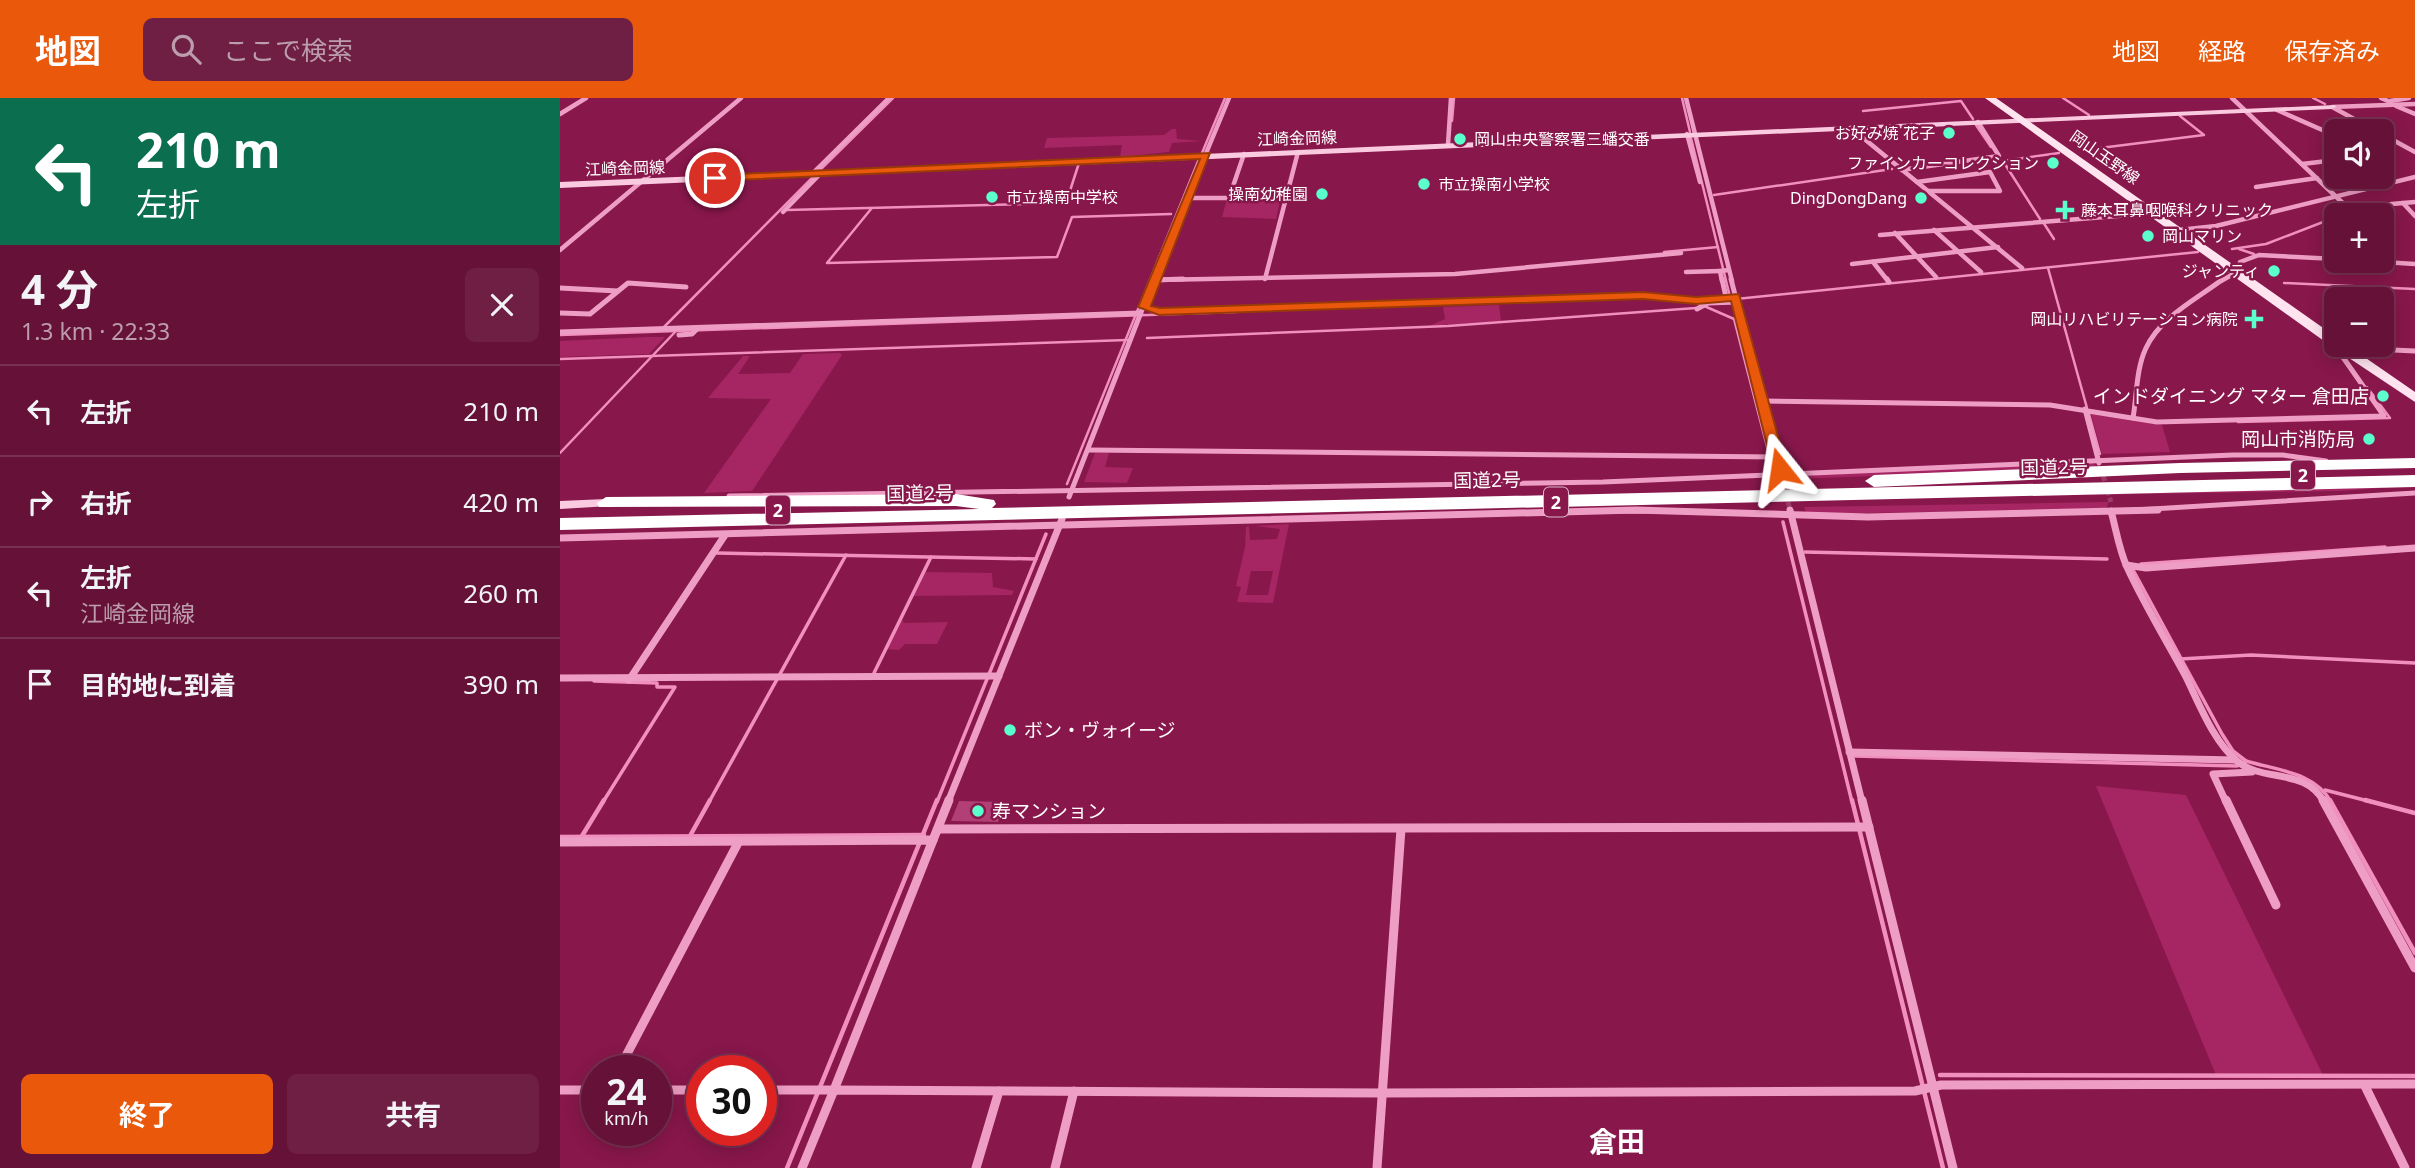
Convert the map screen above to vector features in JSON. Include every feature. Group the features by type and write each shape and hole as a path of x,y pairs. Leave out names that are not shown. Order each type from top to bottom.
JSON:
{"highway":[{"path":"1739,488 2227,467 2415,463"},
{"name":"国道2号","path":"560,524 1910,494 2415,473"},
{"name":"国道2号","path":"560,515 1739,488 2415,481"},
{"path":"1910,494 1942,499 2206,498 2415,493"},
{"path":"606,503 956,500 996,505"},
{"path":"560,537 916,516"}],"main road":[{"name":"岡山玉野線","path":"1990,98 2029,120 2324,329"},
{"name":"岡山玉野線","path":"2004,98 2029,120 2155,213 2185,229"},
{"name":"江崎金岡線","path":"560,185 2332,107"},
{"name":"岡山玉野線","path":"2239,267 2324,322"},
{"name":"岡山玉野線","path":"2362,357 2415,398"},
{"name":"岡山玉野線","path":"2366,357 2415,385"},
{"path":"560,505 606,503"}],"street":[{"path":"560,114 586,98"},
{"path":"560,250 741,98"},
{"path":"783,212 889,98"},
{"path":"1069,497 1140,312 1229,98"},
{"path":"1448,145 1451,98"},
{"path":"1686,98 1700,182"},
{"path":"2232,98 2337,198 2353,208 2415,202"},
{"path":"2381,98 2415,114"},
{"path":"2332,107 2380,105 2409,98"},
{"path":"2390,103 2415,104"},
{"path":"2332,107 2354,119"},
{"path":"2277,110 2324,131"},
{"path":"1901,170 1999,156 1978,122"},
{"path":"1851,128 2022,268"},
{"path":"1691,134 1724,271 1762,401 1772,457 1782,476"},
{"path":"2394,140 2415,152"},
{"path":"2406,147 2415,146"},
{"path":"1265,279 1298,152"},
{"path":"1189,198 1229,198 1244,154"},
{"path":"2302,164 2324,161"},
{"path":"1917,183 1990,172 2000,191 1927,191"},
{"path":"2185,229 2216,226 2415,177"},
{"path":"2256,187 2317,178"},
{"path":"2404,204 2415,216"},
{"path":"1880,234 2155,213"},
{"path":"1934,230 1981,272"},
{"path":"1895,233 1936,277"},
{"path":"1852,264 1998,247"},
{"path":"1155,280 1455,274 1681,253"},
{"path":"2133,418 2143,355 2150,340 2194,302 2259,255 2324,258"},
{"path":"1873,262 1889,282"},
{"path":"2394,263 2415,264"},
{"path":"1686,272 1724,271"},
{"path":"560,313 590,314 628,283 686,286"},
{"path":"560,288 618,291"},
{"path":"560,332 662,328 696,330 1643,295 1696,301 1734,298"},
{"path":"1702,307 1734,298"},
{"path":"678,335 696,330"},
{"path":"2394,350 2415,351"},
{"path":"1762,401 2026,405 2085,409 2157,422 2384,416 2340,357"},
{"path":"2085,409 2099,464"},
{"path":"1089,450 1772,457"},
{"path":"606,503 720,496 1475,485 1782,476 2099,464 2129,458 2283,456 2367,465"},
{"path":"2129,458 2197,460 2227,467"},
{"path":"560,537 725,535 1061,523 1636,510 1791,513 2200,509 2415,493"},
{"path":"2111,502 2126,565 2215,732 2239,762 2252,772"},
{"path":"1791,513 1927,1089 1954,1168"},
{"path":"802,1168 823,1090 926,840 938,829 991,676 1061,523"},
{"path":"629,680 725,535"},
{"path":"2126,565 2146,568 2415,548"},
{"path":"560,678 629,680 991,676"},
{"path":"1849,752 2239,762"},
{"path":"2276,905 2213,774 2261,771 2305,783 2319,792 2415,968"},
{"path":"938,829 1863,827"},
{"path":"1377,1168 1401,829"},
{"path":"560,842 926,840"},
{"path":"626,1055 738,841"},
{"path":"777,1090 1383,1093 2415,1084"},
{"path":"2365,1086 2408,1166"},
{"path":"560,1090 581,1090"},
{"path":"976,1168 999,1091"},
{"path":"1055,1168 1074,1091"}],"shaded area":[{"path":"1176,129 1177,139 1202,141 1172,143 1169,152 1120,157 1122,145 1044,148 1047,138 1164,135"},
{"path":"1282,192 1276,219 1222,217 1227,199 1256,199 1259,193"},
{"path":"1499,305 1501,321 1429,326 1445,319 1443,307"},
{"path":"665,337 649,354 560,357 560,341"},
{"path":"803,354 842,355 752,491 704,493 771,399 708,398 743,356 750,356 738,374 790,373"},
{"path":"2091,414 2162,425 2170,452 2102,454"},
{"path":"1095,453 1109,453 1105,467 1133,468 1127,483 1084,482"},
{"path":"2093,463 2097,467 1797,479 1795,474"},
{"path":"2395,487 2340,491 2079,495"},
{"path":"2108,502 2107,509 1807,514 1804,507"},
{"path":"1289,524 1273,603 1237,602 1241,587 1236,586 1245,547 1246,527 1249,526 1250,540 1277,539 1280,529 1255,526","holes":["1251,571 1273,571 1268,595 1246,595"]},
{"path":"924,572 992,573 993,587 1014,591 1012,595 911,596"},
{"path":"902,619 904,623 948,622 937,644 905,644 899,650 886,649"},
{"path":"2096,786 2186,795 2323,1075 2216,1075"}],"building":[{"name":"寿マンション","path":"959,801 1005,802 998,822 951,821"}],"waterway":[{"path":"821,169 893,98"},
{"path":"1202,153 1225,98"},
{"path":"1452,121 1454,98"},
{"path":"1682,98 1690,132"},
{"path":"2063,98 2089,115"},
{"path":"2313,98 2325,104"},
{"path":"1863,111 1961,101 1973,119"},
{"path":"2100,148 2204,135 2180,116"},
{"path":"1976,125 1991,147"},
{"path":"1691,138 1718,247"},
{"path":"2040,219 2003,161 2059,153"},
{"path":"1135,315 1199,159"},
{"path":"787,210 1066,203 1079,163"},
{"path":"1714,195 1892,169"},
{"path":"663,328 814,176"},
{"path":"871,209 827,263 1057,257 1072,217 1171,214"},
{"path":"2043,222 2054,239"},
{"path":"2232,249 2266,244 2324,222"},
{"path":"1664,252 1718,247"},
{"path":"1718,247 1730,297"},
{"path":"2239,249 2254,254"},
{"path":"1736,299 2198,252"},
{"path":"2048,268 2087,408"},
{"path":"2284,283 2415,289"},
{"path":"1695,302 1734,319 1772,466"},
{"path":"1147,338 1448,326 1696,308"},
{"path":"1135,315 1236,312"},
{"path":"676,331 1135,315"},
{"path":"1125,340 1135,315"},
{"path":"560,335 676,331"},
{"path":"652,356 676,331"},
{"path":"652,356 1125,340"},
{"path":"1067,484 1125,340"},
{"path":"560,359 652,356"},
{"path":"560,453 652,356"},
{"path":"2238,422 2390,418 2367,387"},
{"path":"2089,414 2100,454"},
{"path":"1783,522 1852,802"},
{"path":"1036,559 1046,534"},
{"path":"2141,564 2385,547"},
{"path":"1805,552 2107,559"},
{"path":"717,553 846,555"},
{"path":"709,802 846,555"},
{"path":"846,555 931,557"},
{"path":"874,673 931,557"},
{"path":"931,557 1036,559"},
{"path":"937,802 1036,559"},
{"path":"2132,568 2181,659"},
{"path":"2181,659 2251,655 2415,663"},
{"path":"2181,659 2222,734 2233,751 2246,761"},
{"path":"594,681 657,683 657,687 675,687 603,802"},
{"path":"1855,756 2237,766 2246,761"},
{"path":"2246,761 2305,778 2324,792 2331,802"},
{"path":"2325,790 2372,802"},
{"path":"582,836 604,800"},
{"path":"690,836 710,800"},
{"path":"923,835 937,800"},
{"path":"1852,800 1943,1168"},
{"path":"2330,800 2415,953"},
{"path":"2365,800 2415,813"},
{"path":"560,837 923,835"},
{"path":"787,1168 923,835"},
{"path":"1940,1075 2415,1076"}],"tunnel":[{"path":"2101,469 2111,502"},
{"path":"1783,480 1790,510"}],"place":[{"name":"お好み焼 花子","path":"1949,133"},
{"name":"岡山中央警察署三蟠交番","path":"1460,139"},
{"name":"ファインカーコレクション","path":"2053,163"},
{"name":"市立操南小学校","path":"1424,184"},
{"name":"操南幼稚園","path":"1322,194"},
{"name":"市立操南中学校","path":"992,197"},
{"name":"DingDongDang","path":"1921,198"},
{"name":"藤本耳鼻咽喉科クリニック","path":"2065,210"},
{"name":"岡山マリン","path":"2148,236"},
{"name":"ジャンティ","path":"2274,271"},
{"name":"岡山リハビリテーション病院","path":"2254,319"},
{"name":"インドダイニング マター 倉田店","path":"2383,396"},
{"name":"岡山市消防局","path":"2369,439"},
{"name":"ボン・ヴォイージ","path":"1010,730"},
{"name":"寿マンション","path":"978,811"}],"district":[{"name":"倉田","path":"1617,1141"}],"route":[{"path":"715,178 1206,155 1144,307 1159,312 1643,295 1696,301 1735,297 1739,302 1780,469"}]}
